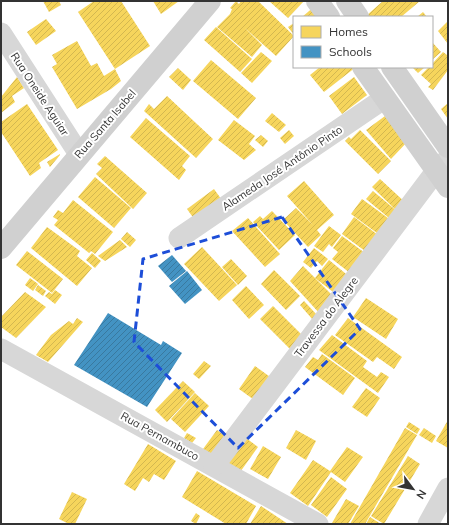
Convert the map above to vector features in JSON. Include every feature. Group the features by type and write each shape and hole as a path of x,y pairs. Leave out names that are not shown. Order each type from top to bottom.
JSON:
{"street":[{"name":"Rua Santa Isabel","path":"1,248 210,1"},
{"path":"318,1 327,16"},
{"path":"347,1 357,16"},
{"name":"Rua Oneide Aguiar","path":"1,33 79,154"},
{"path":"364,68 385,98 443,171"},
{"path":"393,68 448,147"},
{"name":"Alameda José Antônio Pinto","path":"179,238 385,98"},
{"name":"Travessa do Alegre","path":"214,466 443,171"},
{"name":"Rua Pernambuco","path":"1,349 318,524"},
{"path":"428,524 448,488"}],"highlighted area":[{"path":"282,217 360,329 238,448 134,342 143,259"}],"building: Homes":[{"path":"43,1 59,1 61,5 49,12"},
{"path":"94,1 121,1 150,46 115,69 78,12"},
{"path":"153,1 179,1 161,14"},
{"path":"236,1 239,4 241,1 258,1 293,35 293,37 276,56 245,28 262,45 252,57 217,27 230,14 232,9 230,8"},
{"path":"269,1 304,1 288,18"},
{"path":"383,1 420,1 402,16 366,16"},
{"path":"315,6 323,16 303,16"},
{"path":"423,12 426,16 418,16"},
{"path":"46,19 56,31 36,45 27,32"},
{"path":"448,21 448,44 438,31"},
{"path":"293,24 293,34 288,27"},
{"path":"216,27 252,59 240,72 204,40"},
{"path":"77,41 91,66 97,63 104,76 115,69 121,81 111,89 77,109 52,67 57,64 52,55"},
{"path":"433,43 441,52 433,59"},
{"path":"261,52 272,61 252,83 241,73"},
{"path":"443,52 447,55 448,54 448,70 433,90 428,87 431,84 421,75 428,68 433,68 433,63"},
{"path":"211,60 256,98 238,119 193,81"},
{"path":"178,68 191,80 183,90 169,77"},
{"path":"319,68 355,68 324,92 310,75"},
{"path":"413,68 424,68 418,73"},
{"path":"17,77 24,88 12,96 15,102 1,113 1,97"},
{"path":"354,77 367,95 342,114 329,96"},
{"path":"167,96 213,139 196,158 144,111 149,104 154,109"},
{"path":"448,103 448,119 441,109"},
{"path":"27,104 58,150 39,163 41,168 30,176 1,132 1,122"},
{"path":"272,113 286,125 279,132 265,121"},
{"path":"385,116 409,140 391,159 366,130"},
{"path":"146,118 190,156 182,166 186,170 179,180 130,137"},
{"path":"234,120 255,136 249,144 256,150 244,160 218,140"},
{"path":"289,130 294,136 285,144 280,138"},
{"path":"360,130 391,161 378,174 345,141 349,137 351,139"},
{"path":"261,135 268,141 263,147 255,140"},
{"path":"60,155 50,167 47,162"},
{"path":"105,156 147,193 133,209 96,174 102,168 97,164"},
{"path":"95,177 131,208 114,228 78,197"},
{"path":"380,179 407,204 395,223 366,199 373,191 398,212 372,187"},
{"path":"304,181 334,215 317,230 321,235 308,247 283,220 296,208 313,225 287,196"},
{"path":"214,189 224,203 197,223 187,209"},
{"path":"362,199 392,221 381,236 351,214"},
{"path":"73,200 113,232 95,254 91,251 89,253 54,225 58,220 53,217 58,210 63,213"},
{"path":"272,211 295,235 279,250 253,222 260,216 263,219"},
{"path":"354,217 378,235 365,251 342,234"},
{"path":"248,218 280,254 265,267 232,231"},
{"path":"329,226 341,235 332,247 329,244 323,252 314,246"},
{"path":"47,227 80,251 77,256 92,268 77,286 31,248"},
{"path":"127,232 136,240 130,247 121,239"},
{"path":"342,236 365,253 350,273 332,259 338,252 333,248"},
{"path":"120,240 127,247 105,261 98,256"},
{"path":"202,247 237,285 219,301 184,264"},
{"path":"314,248 328,259 322,266 317,261 311,268 303,262"},
{"path":"27,251 63,279 52,293 16,265"},
{"path":"92,253 101,261 95,268 86,260"},
{"path":"231,259 247,276 238,285 222,267"},
{"path":"329,260 351,278 337,295 315,278"},
{"path":"303,266 333,296 321,315 290,281"},
{"path":"274,270 300,296 286,310 261,284"},
{"path":"30,278 38,284 33,291 25,285"},
{"path":"38,285 46,291 43,296 35,290"},
{"path":"246,286 264,305 249,319 232,300"},
{"path":"55,290 62,295 55,304 45,296 49,292 52,294"},
{"path":"25,292 46,307 16,338 1,327 1,317"},
{"path":"366,298 398,319 386,339 353,317"},
{"path":"304,301 318,316 313,320 300,305"},
{"path":"273,306 303,336 290,349 260,319"},
{"path":"77,318 83,322 48,362 36,355 51,335 69,321 73,324"},
{"path":"348,318 402,357 394,369 377,357 373,362 335,335"},
{"path":"332,335 367,361 363,367 377,377 381,372 389,377 378,393 319,350"},
{"path":"322,354 355,378 343,395 305,367 313,357 318,360"},
{"path":"204,361 211,366 199,379 193,374"},
{"path":"255,366 273,379 257,402 239,389"},
{"path":"183,381 195,392 167,422 155,410"},
{"path":"366,388 380,398 367,417 352,407"},
{"path":"195,393 209,406 185,432 171,419"},
{"path":"448,420 448,448 436,441"},
{"path":"409,422 420,429 417,434 406,427"},
{"path":"405,428 417,435 365,524 350,524"},
{"path":"424,428 436,436 432,443 419,435"},
{"path":"217,430 229,439 215,458 203,449"},
{"path":"296,430 316,441 306,460 286,448"},
{"path":"187,433 196,438 192,443 184,438"},
{"path":"246,438 258,447 238,475 226,466"},
{"path":"148,444 176,461 164,480 154,474 149,482 143,478 135,491 124,484"},
{"path":"263,446 281,457 268,479 250,469"},
{"path":"347,447 363,457 345,482 331,472 308,506 290,493 313,460 330,471"},
{"path":"408,456 420,464 384,524 371,516"},
{"path":"197,471 256,506 246,524 226,524 182,497"},
{"path":"331,477 347,489 327,517 311,505"},
{"path":"72,492 87,499 75,524 69,524 59,519"},
{"path":"346,499 359,506 348,524 332,523"},
{"path":"261,506 288,524 250,524"},
{"path":"196,513 200,516 196,524 191,521"},
{"path":"370,517 381,524 366,524"}],"building: Schools":[{"path":"172,255 186,271 172,282 158,266"},
{"path":"187,271 202,290 185,304 169,286"},
{"path":"108,313 161,345 163,341 182,353 147,407 74,365"}]}
